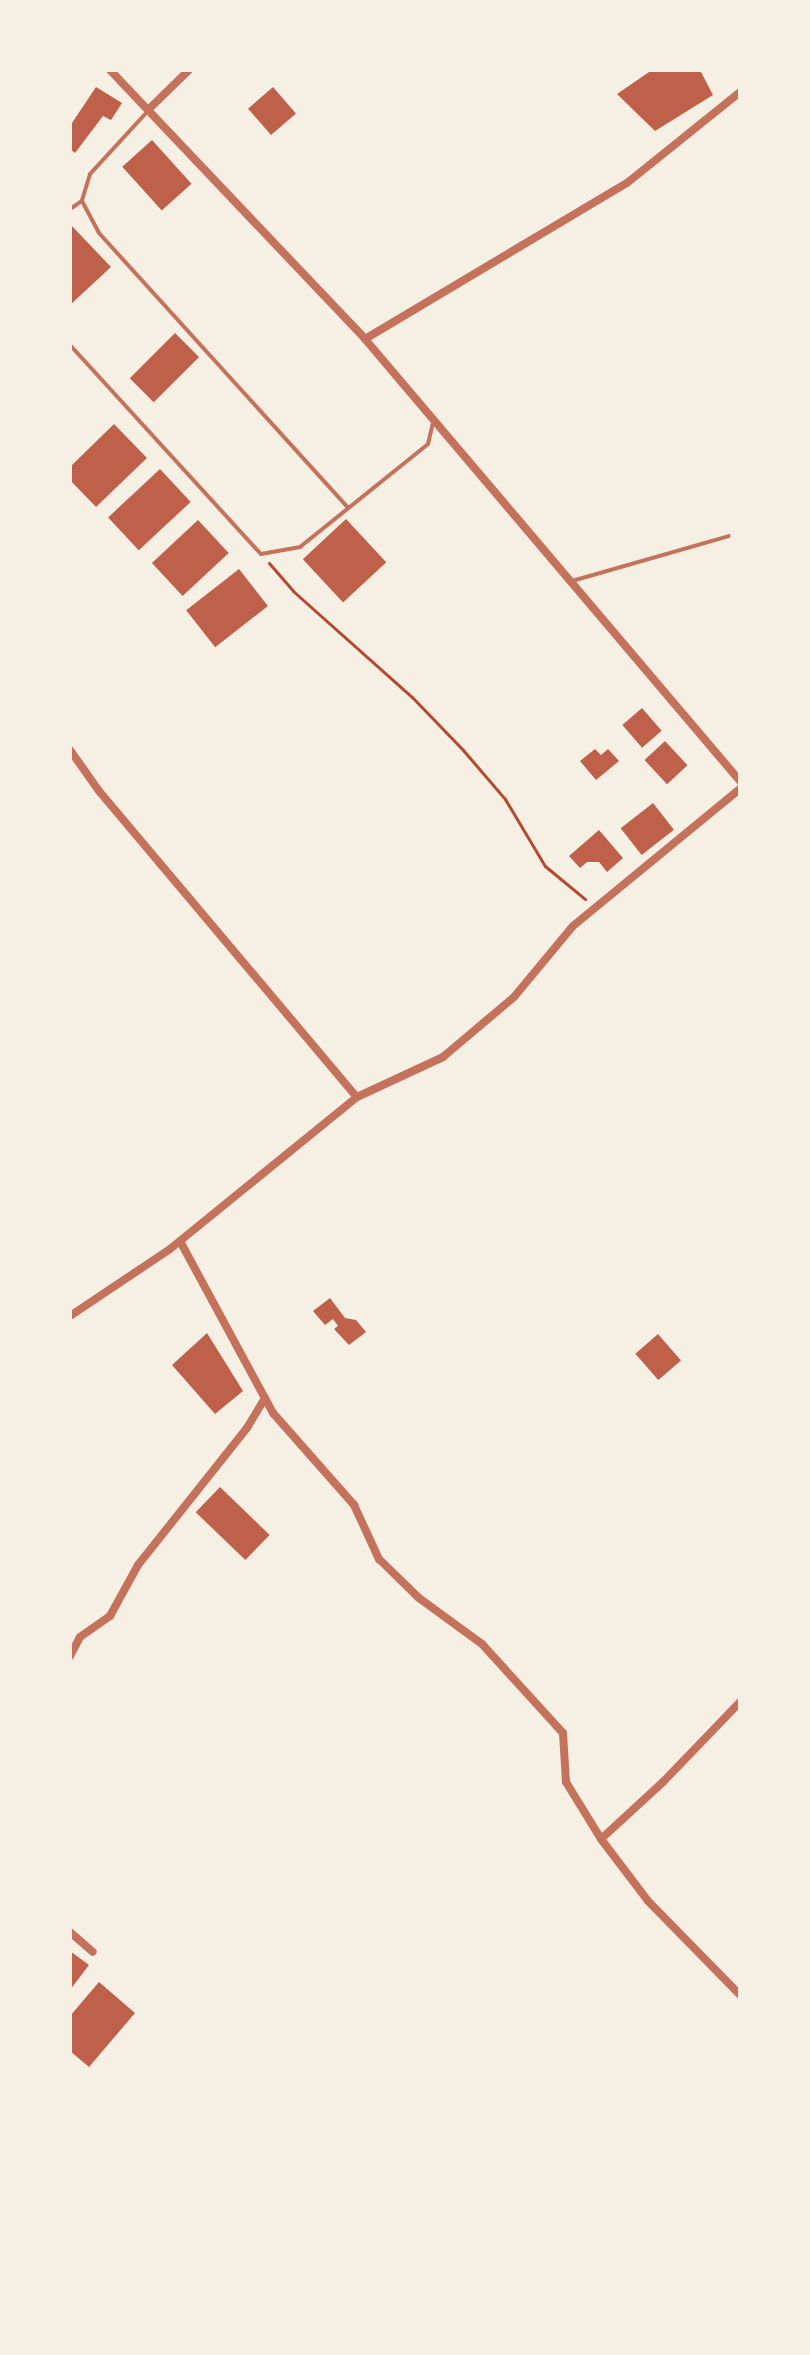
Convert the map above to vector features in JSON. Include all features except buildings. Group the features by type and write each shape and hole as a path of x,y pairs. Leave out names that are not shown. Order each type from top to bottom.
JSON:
{"street":[{"path":"110,70 365,339 740,781"},
{"path":"148,110 189,70"},
{"path":"365,339 627,183 740,92"},
{"path":"70,750 99,791 357,1097"},
{"path":"70,1316 180,1241 357,1097 443,1057 514,997 573,926 594,907 740,789"},
{"path":"180,1241 273,1413 354,1505 379,1559 419,1598 482,1644 563,1733 566,1782 601,1839 648,1901 740,1995"},
{"path":"70,1656 80,1637 110,1616 138,1565 247,1428 265,1398"},
{"path":"601,1839 663,1782 740,1702"},
{"path":"70,1932 93,1952"}],"lane":[{"path":"70,209 82,201 90,174 148,110"},
{"path":"82,201 99,233 348,508"},
{"path":"70,345 261,554 300,547 428,444 433,419"},
{"path":"570,581 729,536"}],"path":[{"path":"261,554 293,591 412,697 463,750 505,799 545,866 594,907"}]}
